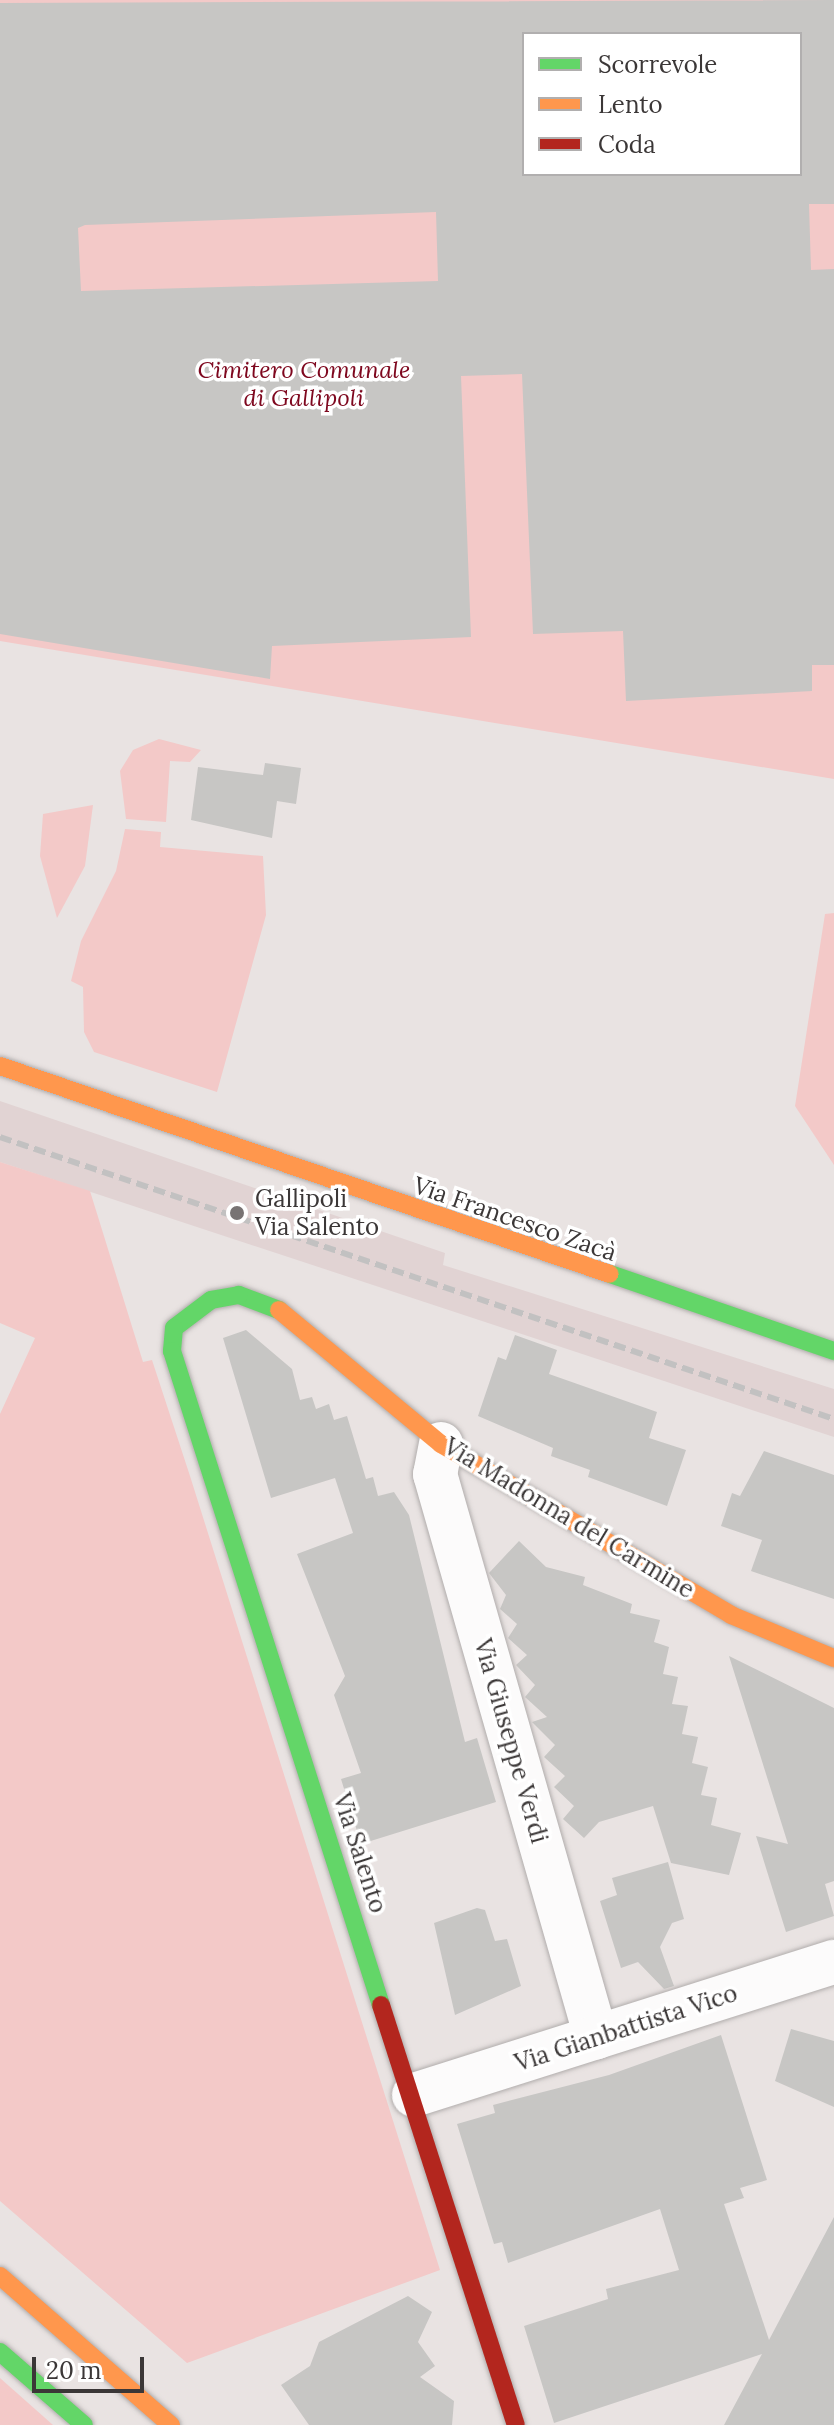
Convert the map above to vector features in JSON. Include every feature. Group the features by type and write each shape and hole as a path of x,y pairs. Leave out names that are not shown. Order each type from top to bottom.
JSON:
{"street":[{"name":"Via Francesco Zacà","path":"0,1066 834,1351"},
{"name":"Via Madonna del Carmine","path":"198,1305 239,1295 268,1301 441,1444 731,1615 834,1658"},
{"name":"Via Salento","path":"198,1305 174,1328 172,1351 414,2095 516,2425"},
{"name":"Via Giuseppe Verdi","path":"441,1444 435,1474 596,2037"},
{"name":"Via Gianbattista Vico","path":"414,2095 596,2037 827,1972"},
{"path":"0,2276 171,2425"},
{"path":"0,2352 84,2425"}],"shaded area":[{"path":"0,1101 445,1253 443,1265 834,1389 834,1437 0,1162"}],"green space":[{"name":"Cimitero Comunale di Gallipoli","path":"0,0 834,0 834,779 0,641"},
{"path":"159,739 201,750 190,762 170,761 166,822 126,819 120,771 133,750"},
{"path":"93,805 85,866 57,918 40,856 43,814"},
{"path":"125,829 161,832 160,847 263,856 266,915 217,1092 94,1052 84,1032 83,987 71,981 81,941 116,871"},
{"path":"834,913 834,1165 795,1106 825,914"},
{"path":"0,1162 90,1191 143,1362 152,1360 190,1476 440,2270 187,2363 0,2201 0,1414 35,1338 0,1323"},
{"path":"0,2378 53,2425 0,2425"}],"building":[{"name":"Cimitero Comunale di Gallipoli","path":"834,0 834,204 809,204 811,270 834,269 834,665 812,665 812,691 626,701 623,631 533,634 522,374 461,376 471,637 272,646 270,679 0,634 0,3","holes":["436,212 438,281 81,291 78,228 85,225"]},
{"path":"265,763 301,768 296,804 277,801 272,838 191,820 198,767 263,775"},
{"path":"246,1330 292,1369 300,1400 312,1397 316,1409 329,1404 334,1420 347,1416 366,1479 373,1477 378,1496 394,1492 409,1515 465,1742 477,1738 496,1802 361,1844 341,1779 361,1773 334,1695 345,1676 297,1554 353,1533 335,1478 271,1498 223,1338"},
{"path":"515,1335 557,1350 549,1374 657,1412 649,1438 686,1450 667,1506 588,1477 590,1470 551,1456 553,1448 478,1416 498,1357 506,1360"},
{"path":"764,1451 834,1475 834,1599 751,1571 762,1540 721,1526 732,1493 740,1496"},
{"path":"519,1541 546,1567 585,1577 583,1585 632,1604 630,1613 660,1620 654,1642 669,1647 663,1674 678,1677 672,1704 688,1706 682,1734 698,1737 692,1763 708,1767 701,1795 717,1798 711,1825 741,1833 729,1875 671,1863 653,1806 599,1822 584,1838 563,1819 574,1806 554,1787 565,1776 544,1757 555,1745 532,1722 547,1717 525,1697 535,1685 516,1665 527,1655 508,1638 517,1624 500,1609 506,1595 489,1573"},
{"path":"729,1656 834,1708 834,1881 825,1884 834,1916 786,1932 756,1836 788,1844"},
{"path":"668,1862 684,1919 672,1923 660,1947 674,1986 664,1989 638,1962 621,1968 600,1901 617,1895 612,1878"},
{"path":"477,1908 485,1910 495,1941 507,1939 521,1986 455,2015 434,1923"},
{"path":"791,2029 834,2041 834,2107 775,2081"},
{"path":"721,2035 767,2180 740,2188 744,2198 724,2204 769,2340 834,2217 834,2425 724,2425 762,2354 554,2423 524,2326 608,2299 606,2289 679,2270 660,2209 508,2263 502,2242 494,2244 457,2124 495,2113 493,2105 609,2075"},
{"path":"408,2296 432,2312 418,2342 435,2366 420,2377 454,2401 452,2425 309,2425 281,2385 310,2366 319,2342"}],"railway":[{"path":"0,1137 834,1419"}],"traffic: fast":[{"path":"610,1274 834,1351"},
{"path":"279,1310 239,1295 211,1300 174,1328 172,1351 381,2005"},
{"path":"0,2352 84,2425"}],"traffic: slow":[{"path":"0,1066 610,1274"},
{"path":"279,1310 441,1444 731,1615 834,1658"},
{"path":"0,2276 171,2425"}],"traffic: jam":[{"path":"381,2005 516,2425"}],"place":[{"name":"Gallipoli Via Salento","path":"237,1213"}]}
